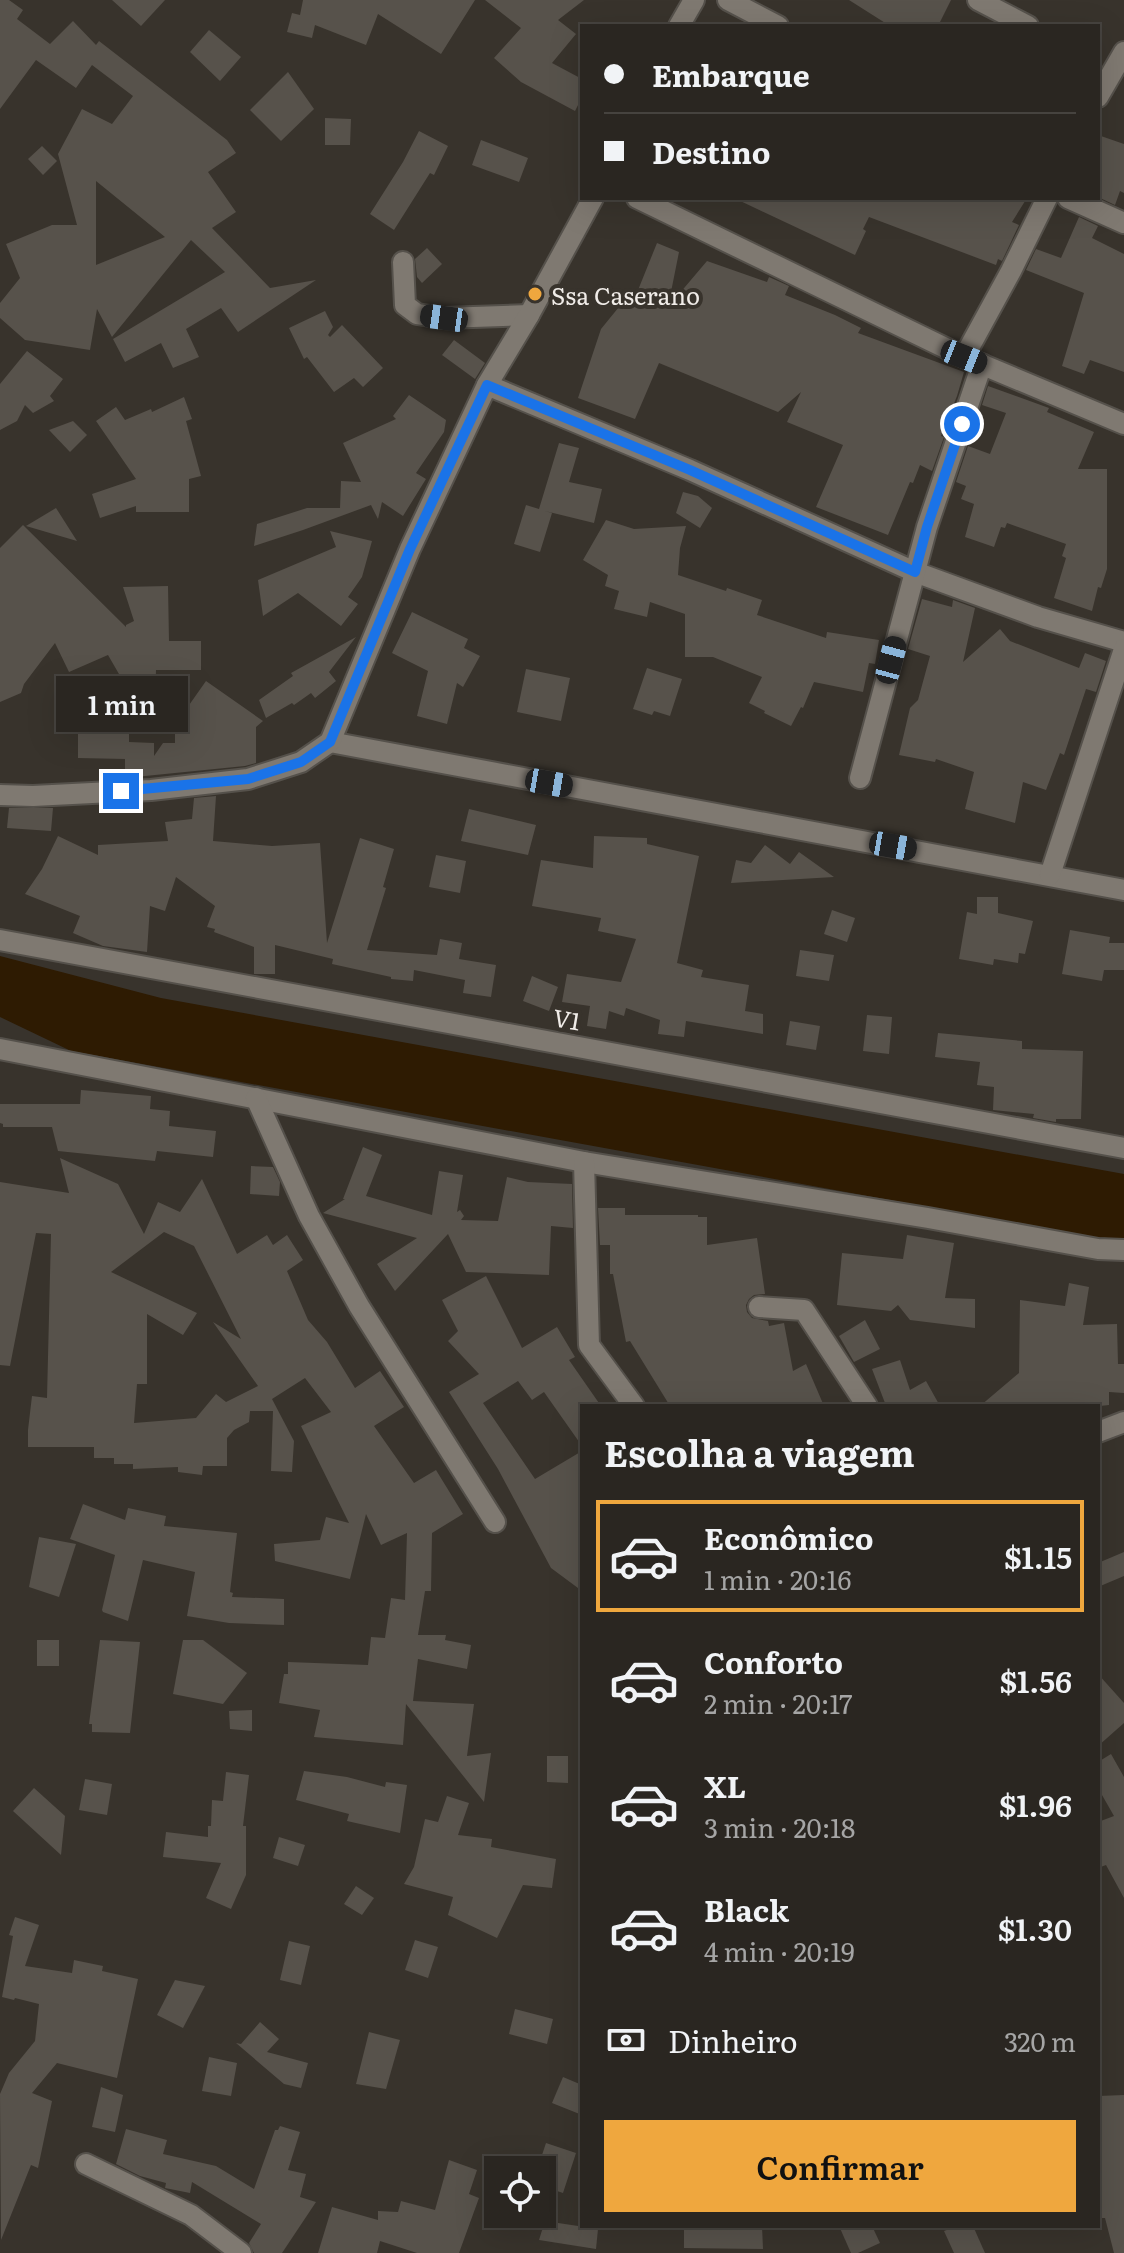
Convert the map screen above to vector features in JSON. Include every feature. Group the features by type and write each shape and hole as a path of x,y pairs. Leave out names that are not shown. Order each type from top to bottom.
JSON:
{"street":[{"path":"680,24 694,0"},
{"path":"728,0 774,24"},
{"path":"978,0 1024,24"},
{"path":"1100,90 1106,67 1124,52"},
{"path":"0,795 151,790 248,779 301,762 330,742 410,549 487,385 592,200"},
{"path":"641,200 973,361 1124,424"},
{"path":"860,778 973,361 1011,271 1046,200"},
{"path":"1072,200 1124,223"},
{"path":"403,262 405,305 417,314 444,318 529,315"},
{"path":"487,385 690,470 915,572 1038,617 1124,642"},
{"path":"1050,875 1124,649"},
{"path":"330,742 1124,890"},
{"name":"V1","path":"0,940 1124,1148"},
{"path":"0,1049 584,1162 1098,1249 1124,1250"},
{"path":"256,1098 309,1216 359,1306 495,1522"},
{"path":"584,1162 589,1345 633,1404"},
{"path":"759,1307 804,1310 866,1404"},
{"path":"1100,1431 1124,1422"},
{"path":"86,2164 191,2215 241,2253"}],"shaded area":[{"path":"0,956 161,998 1124,1174 1124,1239 1093,1237 71,1051 0,1017"}],"building":[{"path":"0,0 9,0 23,10 17,19 50,44 73,21 96,45 99,41 227,140 236,153 208,172 236,212 212,228 270,288 316,280 238,332 221,308 186,329 199,357 173,368 161,343 125,362 113,339 225,272 191,240 112,337 97,309 90,350 25,340 0,318 0,303 20,278 6,244 52,225 77,225 58,154 82,109 112,124 133,96 92,65 76,88 36,60 0,109","holes":["96,181 165,237 96,265"]},
{"path":"112,0 165,0 141,26"},
{"path":"303,0 475,0 441,54 378,14 366,45 315,25 312,38 287,32 292,13 300,15"},
{"path":"485,0 584,0 558,20 576,34 552,63 580,78 580,101 575,111 521,82 494,58 521,28"},
{"path":"849,0 951,0 939,24 887,24"},
{"path":"209,30 241,57 220,81 190,52"},
{"path":"288,72 314,109 281,141 250,110"},
{"path":"325,118 351,119 350,145 325,145"},
{"path":"419,131 448,146 434,175 430,173 394,230 370,214"},
{"path":"1100,136 1124,144 1124,193 1120,191 1115,205 1100,198"},
{"path":"481,140 528,158 519,182 472,165"},
{"path":"42,146 57,161 43,175 28,159"},
{"path":"738,200 1026,200 1012,222 1019,225 1002,261 998,259 996,265 869,217 855,255"},
{"path":"1079,217 1098,226 1092,238 1124,254 1124,372 1090,360 1084,374 1062,366 1084,293 1026,270 1036,249 1061,258"},
{"path":"657,243 679,252 668,307 707,261 767,282 769,277 789,286 785,295 861,328 858,333 964,372 932,471 920,465 888,535 816,507 843,445 787,422 801,392 778,412 659,363 635,419 578,398 601,329 623,302 632,305"},
{"path":"427,248 442,264 422,283 417,277 415,259"},
{"path":"325,311 333,327 328,335 330,337 342,325 383,368 363,387 354,378 334,392 307,357 304,359 289,328"},
{"path":"454,340 485,363 475,379 442,355"},
{"path":"27,351 63,379 50,396 54,401 33,413 25,405 17,421 0,430 0,384"},
{"path":"988,386 1049,408 1047,412 1094,432 1078,469 1107,469 1107,569 1101,588 1098,587 1092,611 1054,598 1066,558 1062,556 1066,544 1007,523 1005,528 1001,527 994,547 965,537 974,504 961,499 966,486 956,482 968,446 990,454 1006,413 982,405"},
{"path":"409,395 446,420 444,432 416,473 426,479 403,516 382,502 378,519 371,505 254,546 257,524 307,508 340,508 341,481 361,482 343,443 396,419 393,416"},
{"path":"184,397 192,419 186,421 201,476 189,479 189,512 136,512 136,506 100,518 92,494 136,479 96,421 116,407 125,420"},
{"path":"73,421 87,435 70,452 49,430"},
{"path":"559,443 579,448 569,482 602,489 594,523 545,511 552,513 540,552 514,544 526,505 539,509"},
{"path":"683,492 698,496 712,508 700,528 676,513"},
{"path":"56,508 77,541 26,526"},
{"path":"606,520 634,529 686,526 678,575 762,600 757,615 826,638 827,632 879,640 875,664 869,663 863,692 814,682 791,726 749,703 762,677 713,657 685,657 685,614 650,602 647,617 614,609 619,591 605,586 608,575 583,560"},
{"path":"23,525 126,627 134,621 123,587 168,586 169,641 201,641 201,670 156,670 155,701 134,700 108,655 69,672 55,643 24,684 21,693 0,702 0,548"},
{"path":"330,531 372,541 362,577 348,597 358,604 341,626 298,593 263,616 258,580 336,547"},
{"path":"922,599 952,607 953,600 975,608 963,662 1000,629 1010,641 1079,668 1085,653 1106,661 1096,692 1086,689 1064,755 1060,753 1046,790 1023,782 1015,823 965,809 974,772 936,759 935,762 899,755 910,708 918,700 930,656 908,649"},
{"path":"412,612 468,639 464,648 480,656 463,687 457,683 447,724 417,716 428,671 392,653"},
{"path":"356,637 329,672 336,681 315,698 311,693 266,718 259,700 293,676 291,673"},
{"path":"647,668 682,679 670,716 633,709"},
{"path":"526,669 570,678 561,721 517,712"},
{"path":"206,681 263,721 256,727 256,763 125,778 125,759 78,758 78,707 129,707 129,742 154,743 154,756 163,743 175,743 175,725"},
{"path":"216,796 213,841 272,846 320,843 327,943 360,838 394,849 367,950 437,955 440,939 462,943 459,959 496,965 491,997 463,993 465,980 414,970 413,981 391,979 332,964 333,959 275,945 275,974 254,974 254,947 207,927 215,906 176,877 165,911 150,906 147,952 103,946 73,933 80,916 25,894 42,869 58,836 98,855 98,845 168,841 165,822 192,819 194,798"},
{"path":"9,808 53,808 51,831 7,828"},
{"path":"469,809 536,825 528,855 461,841"},
{"path":"594,836 647,838 647,844 699,856 677,963 703,970 701,977 749,985 745,1011 763,1014 763,1034 686,1021 684,1037 658,1034 660,1020 626,1008 624,1016 609,1011 606,1029 587,1026 590,1006 562,1002 567,974 621,982 636,939 598,931 601,918 532,906 541,860 593,868"},
{"path":"765,845 790,864 799,852 834,877 731,883 736,860 751,863"},
{"path":"436,855 466,861 460,893 429,887"},
{"path":"977,897 998,897 998,913 1033,921 1025,954 1019,953 1018,963 994,959 993,965 959,959 967,912 977,914"},
{"path":"832,910 855,918 847,942 824,934"},
{"path":"1070,930 1110,937 1109,943 1124,943 1124,970 1104,970 1102,981 1062,974"},
{"path":"800,950 834,955 829,981 796,976"},
{"path":"532,976 558,987 549,1011 523,1001"},
{"path":"867,1015 892,1017 889,1054 863,1051"},
{"path":"790,1021 820,1026 816,1050 786,1045"},
{"path":"938,1033 1022,1041 1022,1049 1083,1051 1081,1119 1056,1119 1056,1122 1033,1118 1034,1114 993,1110 994,1087 977,1085 980,1062 935,1057"},
{"path":"81,1090 151,1096 150,1109 170,1111 169,1126 216,1131 213,1157 157,1151 155,1161 58,1151 52,1127 3,1127 0,1123 0,1104 80,1104"},
{"path":"363,1147 382,1155 366,1196 432,1215 439,1171 463,1175 457,1212 460,1210 464,1216 461,1220 498,1221 507,1177 528,1182 572,1184 573,1228 551,1226 549,1275 466,1272 448,1234 395,1291 377,1264 417,1238 323,1213 345,1199"},
{"path":"60,1158 118,1184 144,1234 158,1202 180,1212 202,1179 237,1254 267,1235 273,1245 287,1235 303,1260 287,1271 308,1320 327,1342 355,1388 380,1371 404,1407 374,1426 414,1483 436,1470 463,1514 432,1533 431,1591 425,1591 418,1635 446,1635 445,1640 471,1645 467,1669 418,1659 413,1701 474,1704 467,1756 491,1753 484,1802 406,1704 403,1745 314,1737 320,1710 279,1703 284,1674 288,1674 288,1662 368,1665 371,1637 385,1638 391,1598 405,1600 407,1533 381,1545 366,1514 350,1579 275,1561 274,1544 320,1540 326,1517 349,1523 301,1426 331,1412 305,1378 272,1399 294,1441 292,1472 271,1471 273,1411 250,1411 249,1422 227,1438 227,1466 203,1466 202,1475 178,1472 178,1467 133,1469 133,1464 114,1464 114,1458 94,1458 94,1447 28,1447 32,1396 47,1398 51,1234 36,1233 10,1366 0,1365 0,1182 69,1193","holes":["164,1232 194,1246 241,1339 213,1322 258,1386 226,1402 216,1394 196,1418 134,1423 137,1384 147,1384 147,1314 183,1335 197,1313 111,1272"]},
{"path":"251,1166 273,1167 280,1182 279,1196 250,1194"},
{"path":"598,1208 625,1208 625,1215 707,1217 707,1245 757,1238 765,1294 749,1299 747,1312 752,1318 768,1321 769,1326 784,1323 793,1371 806,1364 823,1404 669,1404 630,1341 626,1342 613,1274 610,1274 610,1245 600,1245"},
{"path":"907,1235 954,1243 945,1298 975,1299 975,1328 910,1320 898,1305 891,1311 837,1305 842,1253 903,1259"},
{"path":"486,1276 522,1348 557,1327 575,1357 569,1360 600,1404 580,1404 580,1443 544,1392 532,1400 518,1381 483,1403 535,1479 580,1452 580,1590 551,1568 498,1469 449,1392 479,1374 448,1341 458,1331 442,1300"},
{"path":"1069,1283 1089,1287 1083,1325 1117,1324 1118,1364 1124,1364 1124,1393 1109,1392 1109,1405 1100,1406 982,1404 1019,1373 1020,1300 1065,1306"},
{"path":"865,1320 880,1349 854,1362 839,1336"},
{"path":"900,1360 910,1390 926,1381 939,1404 883,1404 872,1369"},
{"path":"83,1504 125,1520 128,1508 166,1516 164,1526 237,1533 232,1597 284,1599 284,1625 229,1623 187,1616 195,1572 143,1560 128,1621 103,1612 115,1555 70,1539"},
{"path":"39,1537 76,1544 59,1597 29,1587"},
{"path":"1124,1552 1124,1576 1100,1586 1100,1562"},
{"path":"37,1640 59,1640 59,1666 37,1666"},
{"path":"100,1640 140,1642 130,1733 92,1732 92,1724 89,1724"},
{"path":"183,1640 203,1640 247,1673 223,1704 173,1694"},
{"path":"1100,1676 1124,1703 1124,1723 1100,1744"},
{"path":"252,1710 252,1731 230,1729 229,1711"},
{"path":"1111,1754 1124,1777 1124,1898 1106,1865 1100,1867 1100,1821 1114,1816 1100,1792 1100,1761"},
{"path":"547,1756 568,1756 568,1783 547,1782"},
{"path":"304,1771 347,1777 385,1787 386,1782 407,1785 400,1833 347,1821 349,1814 296,1800"},
{"path":"226,1772 249,1775 243,1826 246,1826 246,1875 231,1909 206,1898 221,1863 163,1857 166,1832 208,1837 212,1800 223,1801"},
{"path":"85,1779 112,1784 107,1815 79,1810"},
{"path":"34,1788 65,1816 61,1855 13,1811"},
{"path":"447,1796 469,1803 458,1835 492,1839 491,1847 556,1859 552,1888 523,1885 497,1938 448,1915 453,1897 404,1884 414,1867 425,1819 438,1822"},
{"path":"279,1837 305,1845 298,1866 273,1858"},
{"path":"356,1886 374,1898 362,1915 344,1904"},
{"path":"15,1917 39,1925 25,1966 72,1973 74,1960 103,1966 102,1971 138,1979 117,2078 57,2063 32,2093 52,2101 38,2168 31,2165 1,2240 0,2094 9,2073 35,2041 39,2004 2,1997 13,1936 9,1935"},
{"path":"415,1940 438,1947 428,1978 405,1970"},
{"path":"289,1941 310,1946 301,1985 280,1980"},
{"path":"175,1980 205,1986 183,2028 157,2015"},
{"path":"515,2009 553,2019 547,2044 509,2034"},
{"path":"260,2022 279,2039 267,2052 308,2063 301,2088 284,2084 236,2043 241,2044"},
{"path":"369,2032 400,2040 386,2089 356,2084"},
{"path":"209,2057 237,2063 231,2096 202,2091"},
{"path":"563,2077 580,2084 580,2114 552,2103"},
{"path":"101,2087 123,2095 115,2132 92,2127"},
{"path":"1124,2095 1124,2253 1114,2253 1105,2218 1100,2218 1100,2096"},
{"path":"280,2126 300,2132 288,2170 306,2174 300,2197 316,2202 282,2253 254,2253 249,2243 261,2224 192,2182 190,2193 165,2188 166,2183 140,2176 116,2164 126,2129 167,2140 163,2154 216,2166 254,2189 275,2130"},
{"path":"546,2143 576,2153 563,2193 556,2191 556,2156 542,2156"},
{"path":"449,2160 477,2170 469,2194 479,2198 459,2253 417,2253 380,2241 377,2253 318,2253 332,2207 378,2220 378,2211 398,2212 401,2201 435,2210"},
{"path":"556,2223 598,2229 596,2249 539,2240 543,2228 556,2228"},
{"path":"684,2228 762,2228 763,2249 684,2248"},
{"path":"840,2228 873,2228 880,2243 851,2253"},
{"path":"974,2228 985,2253 954,2253 944,2231"}],"place":[{"name":"Ssa Caserano","path":"535,294"}],"route":[{"path":"121,791 248,779 301,762 330,742 410,549 487,385 690,470 915,572 962,424"}]}
